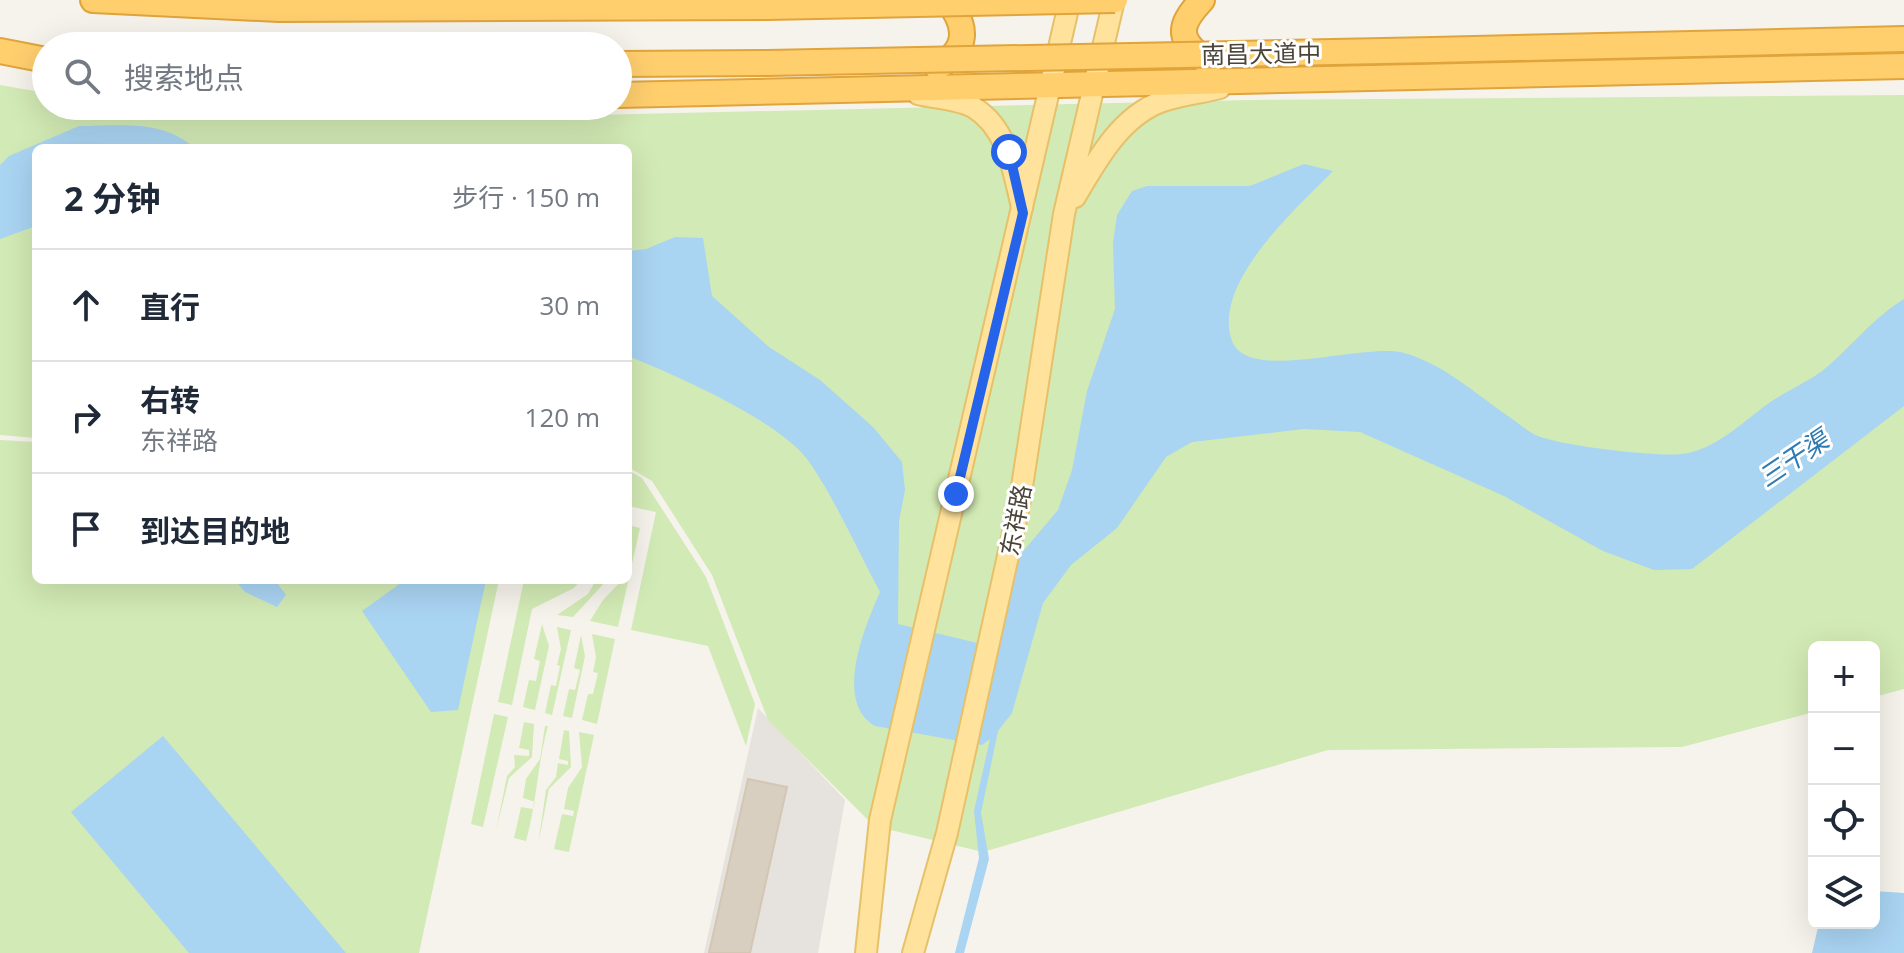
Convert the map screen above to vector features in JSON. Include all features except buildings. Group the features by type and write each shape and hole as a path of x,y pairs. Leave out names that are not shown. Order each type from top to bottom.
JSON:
{"highway":[{"path":"104,0 279,9 767,7 1114,0"},
{"path":"886,87 941,66 959,51 964,32 960,17 947,0"},
{"path":"1202,0 1185,18 1182,34 1188,46 1207,64 1251,81"},
{"name":"南昌大道中","path":"632,64 1904,39"},
{"path":"0,49 32,50"},
{"path":"0,49 32,57"},
{"path":"632,95 1904,66"}],"main road":[{"path":"866,953 880,820 1070,0"},
{"name":"东祥路","path":"913,953 947,833 1019,506 1064,214 1114,0"},
{"path":"1064,214 1103,150 1123,128 1158,103 1251,81"},
{"path":"886,87 971,106 993,124 1009,152 1023,213"}],"shaded area":[{"path":"758,708 845,800 818,953 704,953"}],"green space":[{"path":"0,85 32,91 32,120 632,120 632,114 1249,100 1904,95 1904,689 1880,695 1880,641 1808,641 1808,714 1682,747 1328,750 983,852 874,826 768,720 712,575 652,481 632,469 632,144 32,144 32,438 0,435"},
{"path":"0,440 32,442 32,584 498,584 419,953 0,953"},
{"path":"632,472 642,478 706,577 755,704 746,746 708,646 631,630 656,512 632,507"},
{"path":"632,526 640,528 632,564"},
{"path":"523,584 578,584 532,609 512,705 498,702"},
{"path":"594,584 603,584 573,617 557,615 588,594"},
{"path":"618,584 628,584 618,627 590,621"},
{"path":"542,624 549,646 535,710 523,707 529,680 536,681 540,661 534,659"},
{"path":"557,627 571,630 552,715 545,713 551,685 556,686 560,666 557,665 561,649"},
{"path":"592,634 615,639 597,724 582,720 588,694 593,694 598,673 593,672 596,657"},
{"path":"581,635 585,656 572,718 563,716 569,689 575,690 580,670 574,668"},
{"path":"494,714 508,717 483,827 471,824"},
{"path":"524,722 534,724 532,757 509,778 496,831 507,776 515,767 514,755 529,756 529,750 519,748"},
{"path":"545,726 548,726 541,755 534,802 523,798 526,779 540,759"},
{"path":"564,730 569,731 571,767 549,789 538,845 546,790 556,777 558,763 568,765 568,761 559,759"},
{"path":"579,732 594,735 569,852 554,849 562,814 573,816 574,811 564,809 568,788 582,767"},
{"path":"521,807 533,809 526,841 514,838"}],"water":[{"path":"126,125 169,132 189,144 37,144 79,126"},
{"path":"32,146 32,227 0,239 0,165 9,156"},
{"name":"三干渠","path":"1304,164 1333,171 1280,226 1245,271 1234,295 1229,319 1232,341 1242,353 1260,359 1283,361 1386,351 1404,353 1445,372 1538,436 1609,450 1682,454 1720,440 1775,399 1821,372 1883,314 1904,299 1904,406 1692,569 1654,570 1603,551 1504,496 1360,432 1304,429 1192,442 1166,457 1117,528 1071,565 1043,603 1012,713 998,731 981,813 989,859 964,953 955,953 979,858 974,811 990,739 982,745 875,726 863,715 856,700 856,663 880,592 829,494 796,447 726,401 632,358 632,251 646,249 675,237 703,238 712,296 769,347 820,380 873,427 902,462 905,490 899,521 898,624 994,647 1020,555 1058,510 1072,470 1087,391 1115,309 1113,243 1117,215 1132,191 1147,186 1250,186"},
{"path":"238,584 278,584 286,595 277,607 245,592"},
{"path":"399,584 485,584 458,710 431,712 362,611"},
{"path":"163,736 346,953 189,953 71,812"},
{"path":"1880,891 1904,893 1904,953 1812,953 1818,929 1880,929"}],"route":[{"path":"956,494 1023,213 1009,152"}]}
